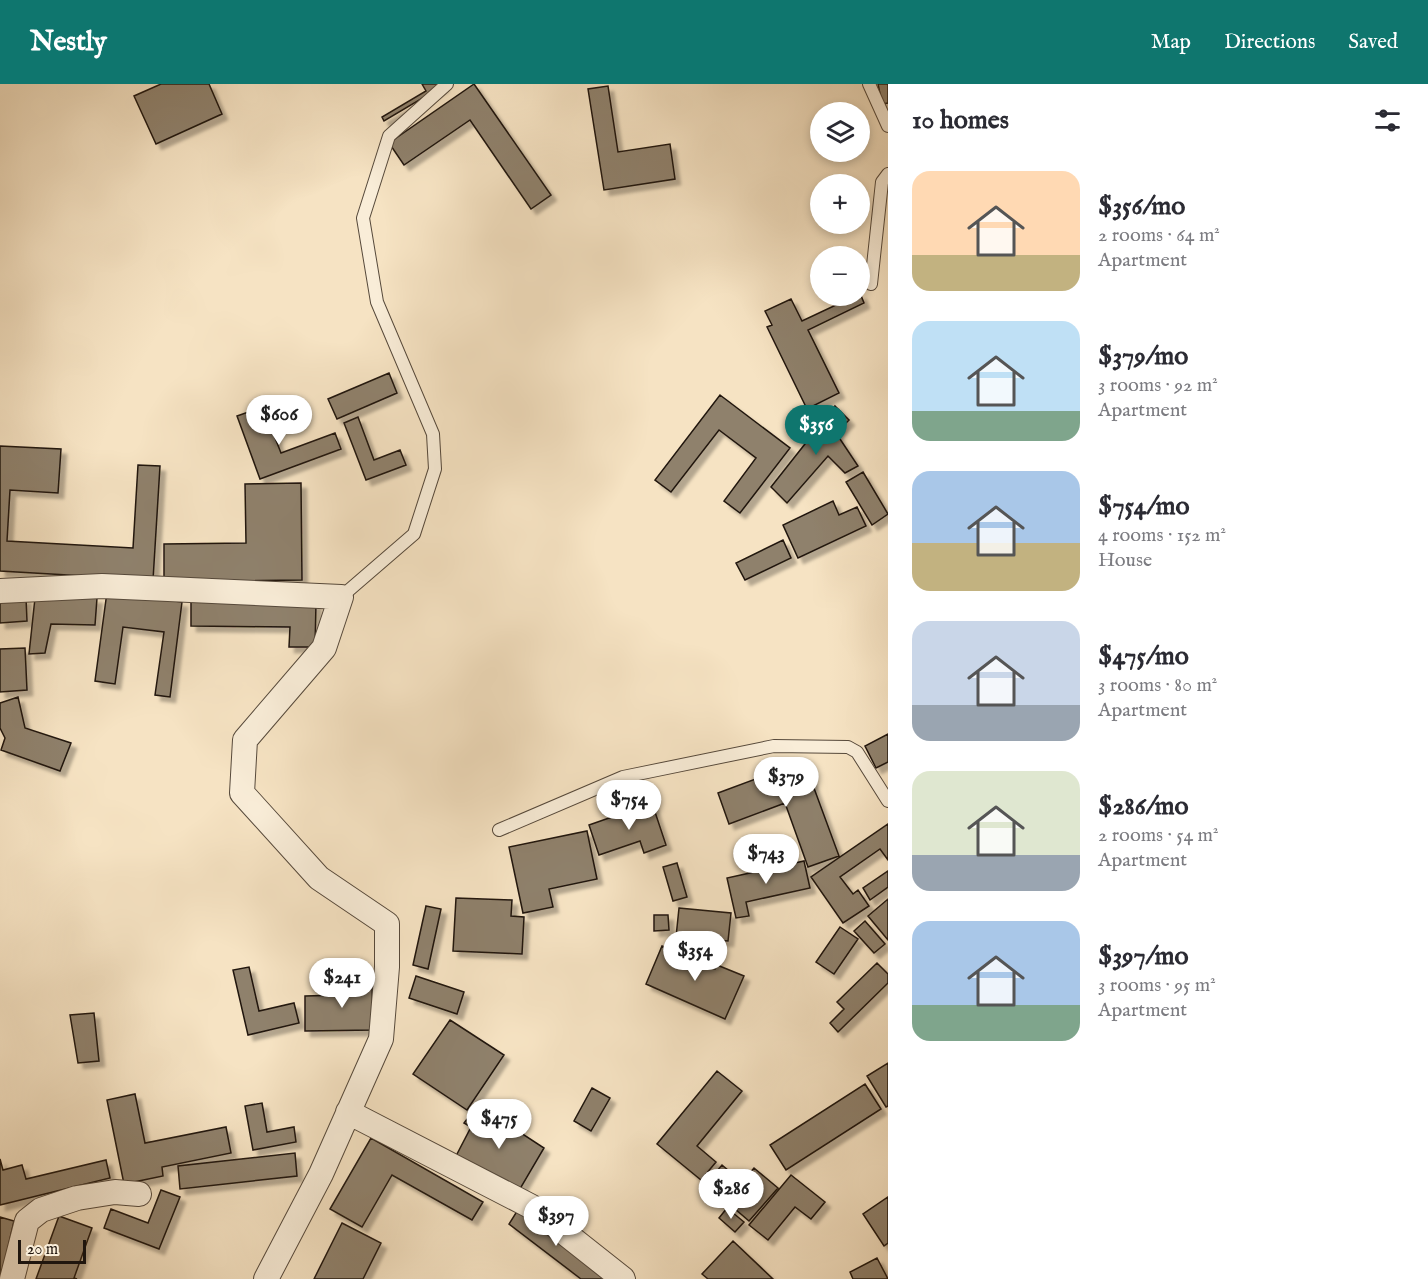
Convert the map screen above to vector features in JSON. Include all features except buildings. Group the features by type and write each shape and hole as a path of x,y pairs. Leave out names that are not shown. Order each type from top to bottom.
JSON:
{"street":[{"path":"0,591 102,586 341,597 324,648 245,740 242,793 319,878 387,924 387,967 381,1039 321,1174 266,1279"},
{"path":"348,1113 532,1207 623,1279"},
{"path":"12,1279 27,1221 41,1210 77,1198 115,1192 139,1194"}],"lane":[{"path":"341,597 414,534 435,469 433,434 377,302 363,218 389,136 447,84"},
{"path":"869,84 888,126"},
{"path":"871,284 882,182 888,174"},
{"path":"499,830 623,777 774,746 848,747 856,752 888,801"}]}
